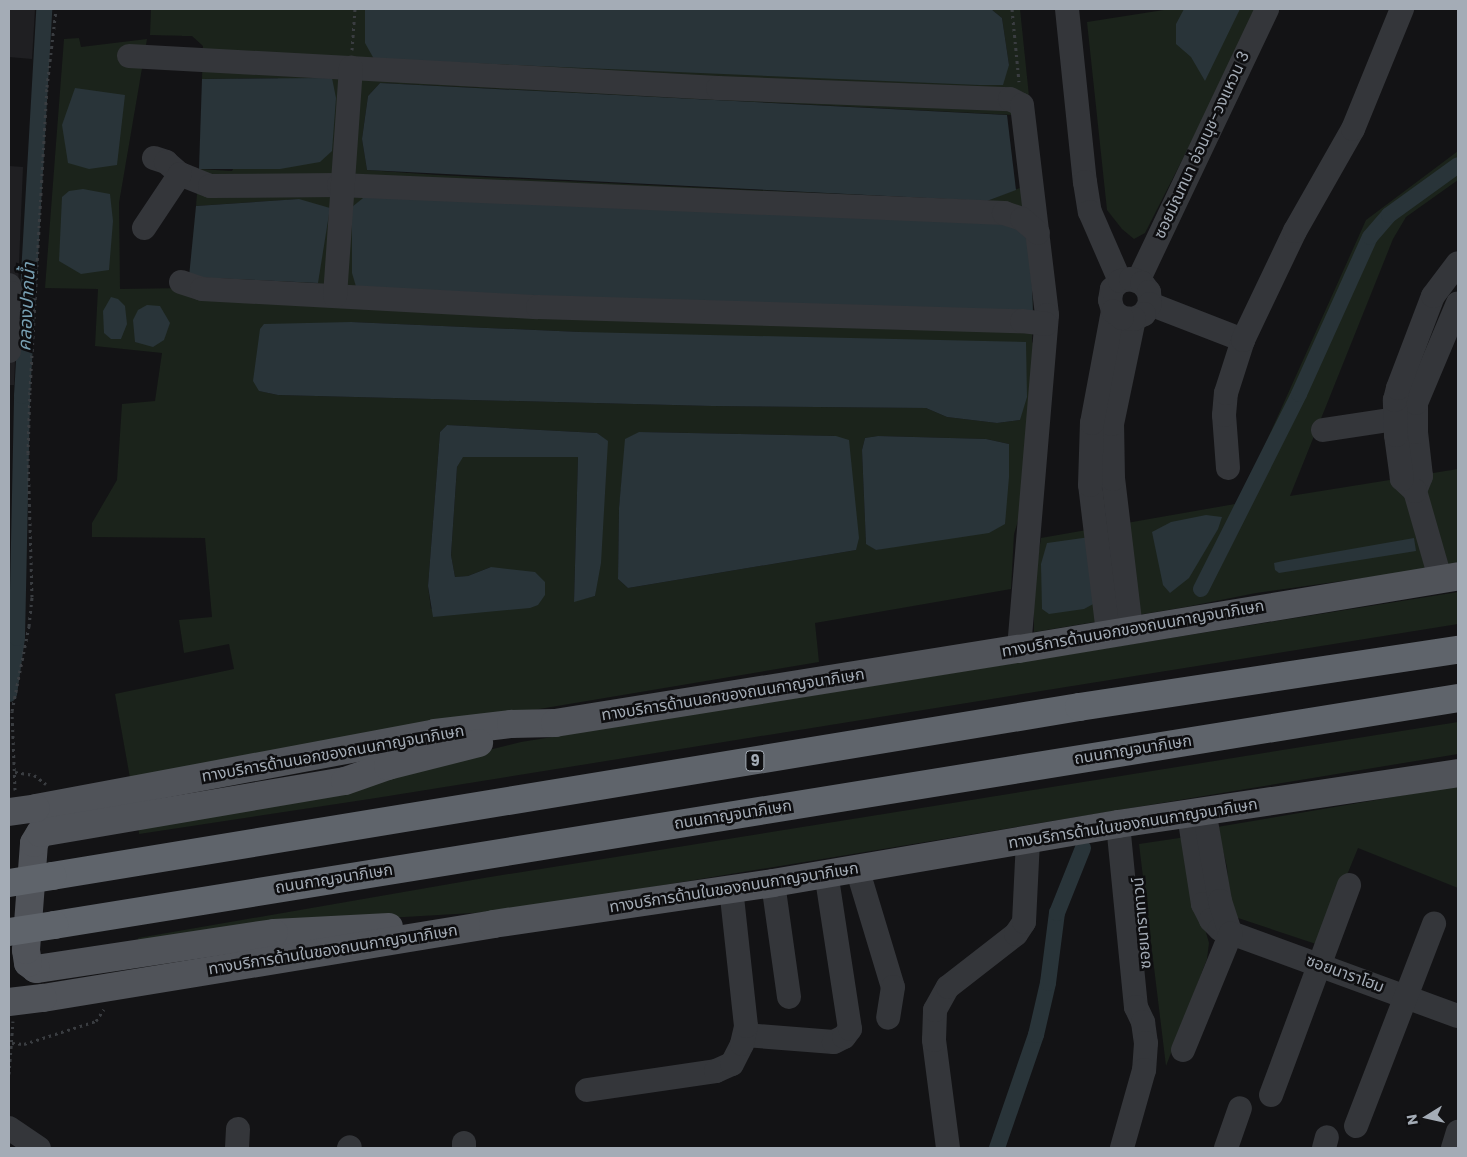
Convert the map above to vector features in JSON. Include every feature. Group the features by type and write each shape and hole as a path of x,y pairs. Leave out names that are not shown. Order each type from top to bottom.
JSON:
{"highway":[{"name":"9","path":"9,883 1060,711 1458,650"},
{"name":"ถนนกาญจนาภิเษก","path":"9,932 1458,698"}],"main road":[{"name":"ทางบริการด้านนอกของถนนกาญจนาภิเษก","path":"20,807 435,734 511,724 555,723 1020,649 1449,577"},
{"path":"493,924 348,928 274,933 46,969 36,969 28,963 26,950 32,855 34,843 40,834 345,781 388,766 555,723"},
{"path":"338,751 355,758 358,767 356,774 345,781"},
{"name":"ทางบริการด้านในของถนนกาญจนาภิเษก","path":"11,1008 43,998 107,986 493,924 773,883 1125,823 1458,772"}],"street":[{"path":"1067,9 1085,182 1090,212 1129,281 1142,283 1149,292 1132,311 1243,340"},
{"name":"ซอยมัณฑนา อ่อนนุช-วงแหวน 3","path":"1120,631 1090,485 1092,423 1132,311 1110,300 1112,289 1129,281 1266,9"},
{"path":"1228,468 1224,415 1226,393 1243,340 1295,231 1353,129 1402,9"},
{"path":"129,56 718,88 1010,99 1022,105 1038,233 1046,324 1020,649"},
{"path":"335,296 351,68"},
{"path":"154,158 166,162 180,174 210,186 343,185 1004,214 1022,219 1038,233"},
{"path":"144,228 180,174"},
{"path":"1449,577 1415,491 1402,479 1405,417 1398,388 1433,296 1458,263"},
{"path":"181,282 202,289 538,306 1012,321 1046,324"},
{"path":"9,285 12,293 9,351"},
{"path":"1405,417 1419,392 1457,306 1433,296"},
{"path":"1323,430 1405,417"},
{"path":"1183,1050 1231,933 1220,901 1197,813"},
{"name":"ซอยนาราทาวน์","path":"1122,1148 1144,1070 1146,1043 1143,1022 1149,1005 1125,823"},
{"path":"948,1148 934,1040 935,1010 948,987 1016,934 1024,922 1028,840"},
{"path":"857,868 893,987 888,1018"},
{"path":"745,1035 834,1042 844,1037 850,1029 826,873"},
{"path":"773,883 789,998"},
{"path":"1270,1095 1349,885"},
{"path":"588,1090 716,1071 732,1064 745,1035 743,987 731,889"},
{"path":"1356,1126 1434,924"},
{"name":"ซอยนาราโฮม","path":"1231,933 1458,1016"},
{"path":"1226,1148 1240,1108"},
{"path":"11,1130 39,1148"},
{"path":"1453,1148 1458,1132"}],"path":[{"path":"20,807 12,711 29,626 32,597 28,481 30,399 47,86 56,9"},
{"path":"351,68 355,9"},
{"path":"1012,9 1022,105"},
{"path":"12,1043 24,1044 96,1021 104,1011 107,986"},
{"path":"9,1074 12,1043 11,1008"}],"shaded area":[{"path":"9,9 35,9 32,59 9,57"},
{"path":"151,9 365,9 365,43 1009,65 1002,18 991,9 1020,9 1030,106 1014,115 380,83 368,96 362,139 367,170 438,175 987,201 1027,185 1033,313 1032,342 1038,348 1022,508 1014,534 1011,589 815,623 819,662 130,778 115,694 234,669 229,644 184,653 179,620 212,617 205,538 92,537 92,523 117,480 122,404 155,401 162,353 95,346 98,289 45,288 64,39 79,38 81,47 147,39 119,203 120,289 188,288 189,277 318,283 299,199 196,206 199,169 232,171 278,78 202,79 203,46 192,36 150,35","holes":["351,322 580,332 1020,420 997,423 947,417 926,408 712,406 278,395 259,391","447,425 597,433 607,441 595,596 574,601 578,457 462,457 457,467 451,555 455,577 468,576 491,567 431,609 428,586 440,432","640,432 836,436 856,550 628,588 618,579 619,508 626,439","878,436 986,439 1009,444 903,544 876,550 866,543 862,450 865,438"]},
{"path":"365,9 991,9 1002,18 1009,65 1003,85 979,85 374,59 365,43"},
{"path":"1170,9 1259,9 1145,233 1134,239 1122,229 1107,210 1087,22"},
{"path":"1184,9 1240,9 1205,81 1191,57 1176,44 1176,24"},
{"path":"332,78 336,98 332,151 320,162 280,169 199,169 202,79"},
{"path":"380,83 1007,115 1016,190 987,201 367,170 362,139 368,96"},
{"path":"75,88 125,95 117,165 89,169 68,163 62,125"},
{"path":"1458,151 1458,180 1406,217 1393,239 1290,496 1458,469 1458,565 1256,593 1186,607 1034,632 1034,585 1041,538 1235,504 1254,469 1366,220"},
{"path":"9,166 23,167 14,385 9,385"},
{"path":"83,189 110,194 113,221 109,270 81,274 59,261 62,197 69,191"},
{"path":"368,194 1020,224 1030,236 1033,313 357,290 352,273 352,207"},
{"path":"299,199 330,208 318,283 189,277 196,206"},
{"path":"111,297 118,299 125,306 127,324 121,339 111,339 104,333 103,311"},
{"path":"147,305 160,306 170,323 164,340 153,347 135,342 133,320 138,310"},
{"path":"351,322 580,332 1026,342 1027,397 1020,420 997,423 947,417 926,408 712,406 278,395 259,391 253,381 260,329 264,324"},
{"path":"447,425 597,433 608,441 601,563 595,596 574,602 578,457 463,457 457,467 451,555 455,577 468,576 491,567 535,572 545,582 545,595 538,605 530,608 433,617 428,586 440,432"},
{"path":"639,432 836,436 849,440 859,538 856,550 628,588 618,579 619,508 625,439"},
{"path":"878,436 986,439 1009,444 1009,477 1005,524 989,533 876,550 866,544 862,450 865,438"},
{"path":"1206,515 1222,517 1218,529 1189,578 1170,593 1163,585 1152,532 1171,522"},
{"path":"1090,537 1097,602 1084,609 1049,614 1042,609 1041,564 1047,543"},
{"path":"1414,538 1416,551 1279,573 1275,570 1274,563"},
{"path":"1458,592 1458,624 376,798 139,834 138,823 388,775 521,742"},
{"path":"1458,722 1458,754 507,911 370,919 139,950 138,938 484,878"},
{"path":"1458,786 1458,888 1358,848 1320,941 1316,944 1235,917 1229,894 1227,867 1217,827"},
{"path":"1186,837 1194,890 1209,943 1207,959 1166,1066 1139,844"}],"waterway":[{"name":"คลองปากน้ำ","path":"9,694 17,638 22,396 44,9"},
{"path":"1201,589 1299,394 1370,237 1389,215 1458,165"},
{"path":"997,1148 1036,1035 1048,983 1057,913 1083,848"}]}
